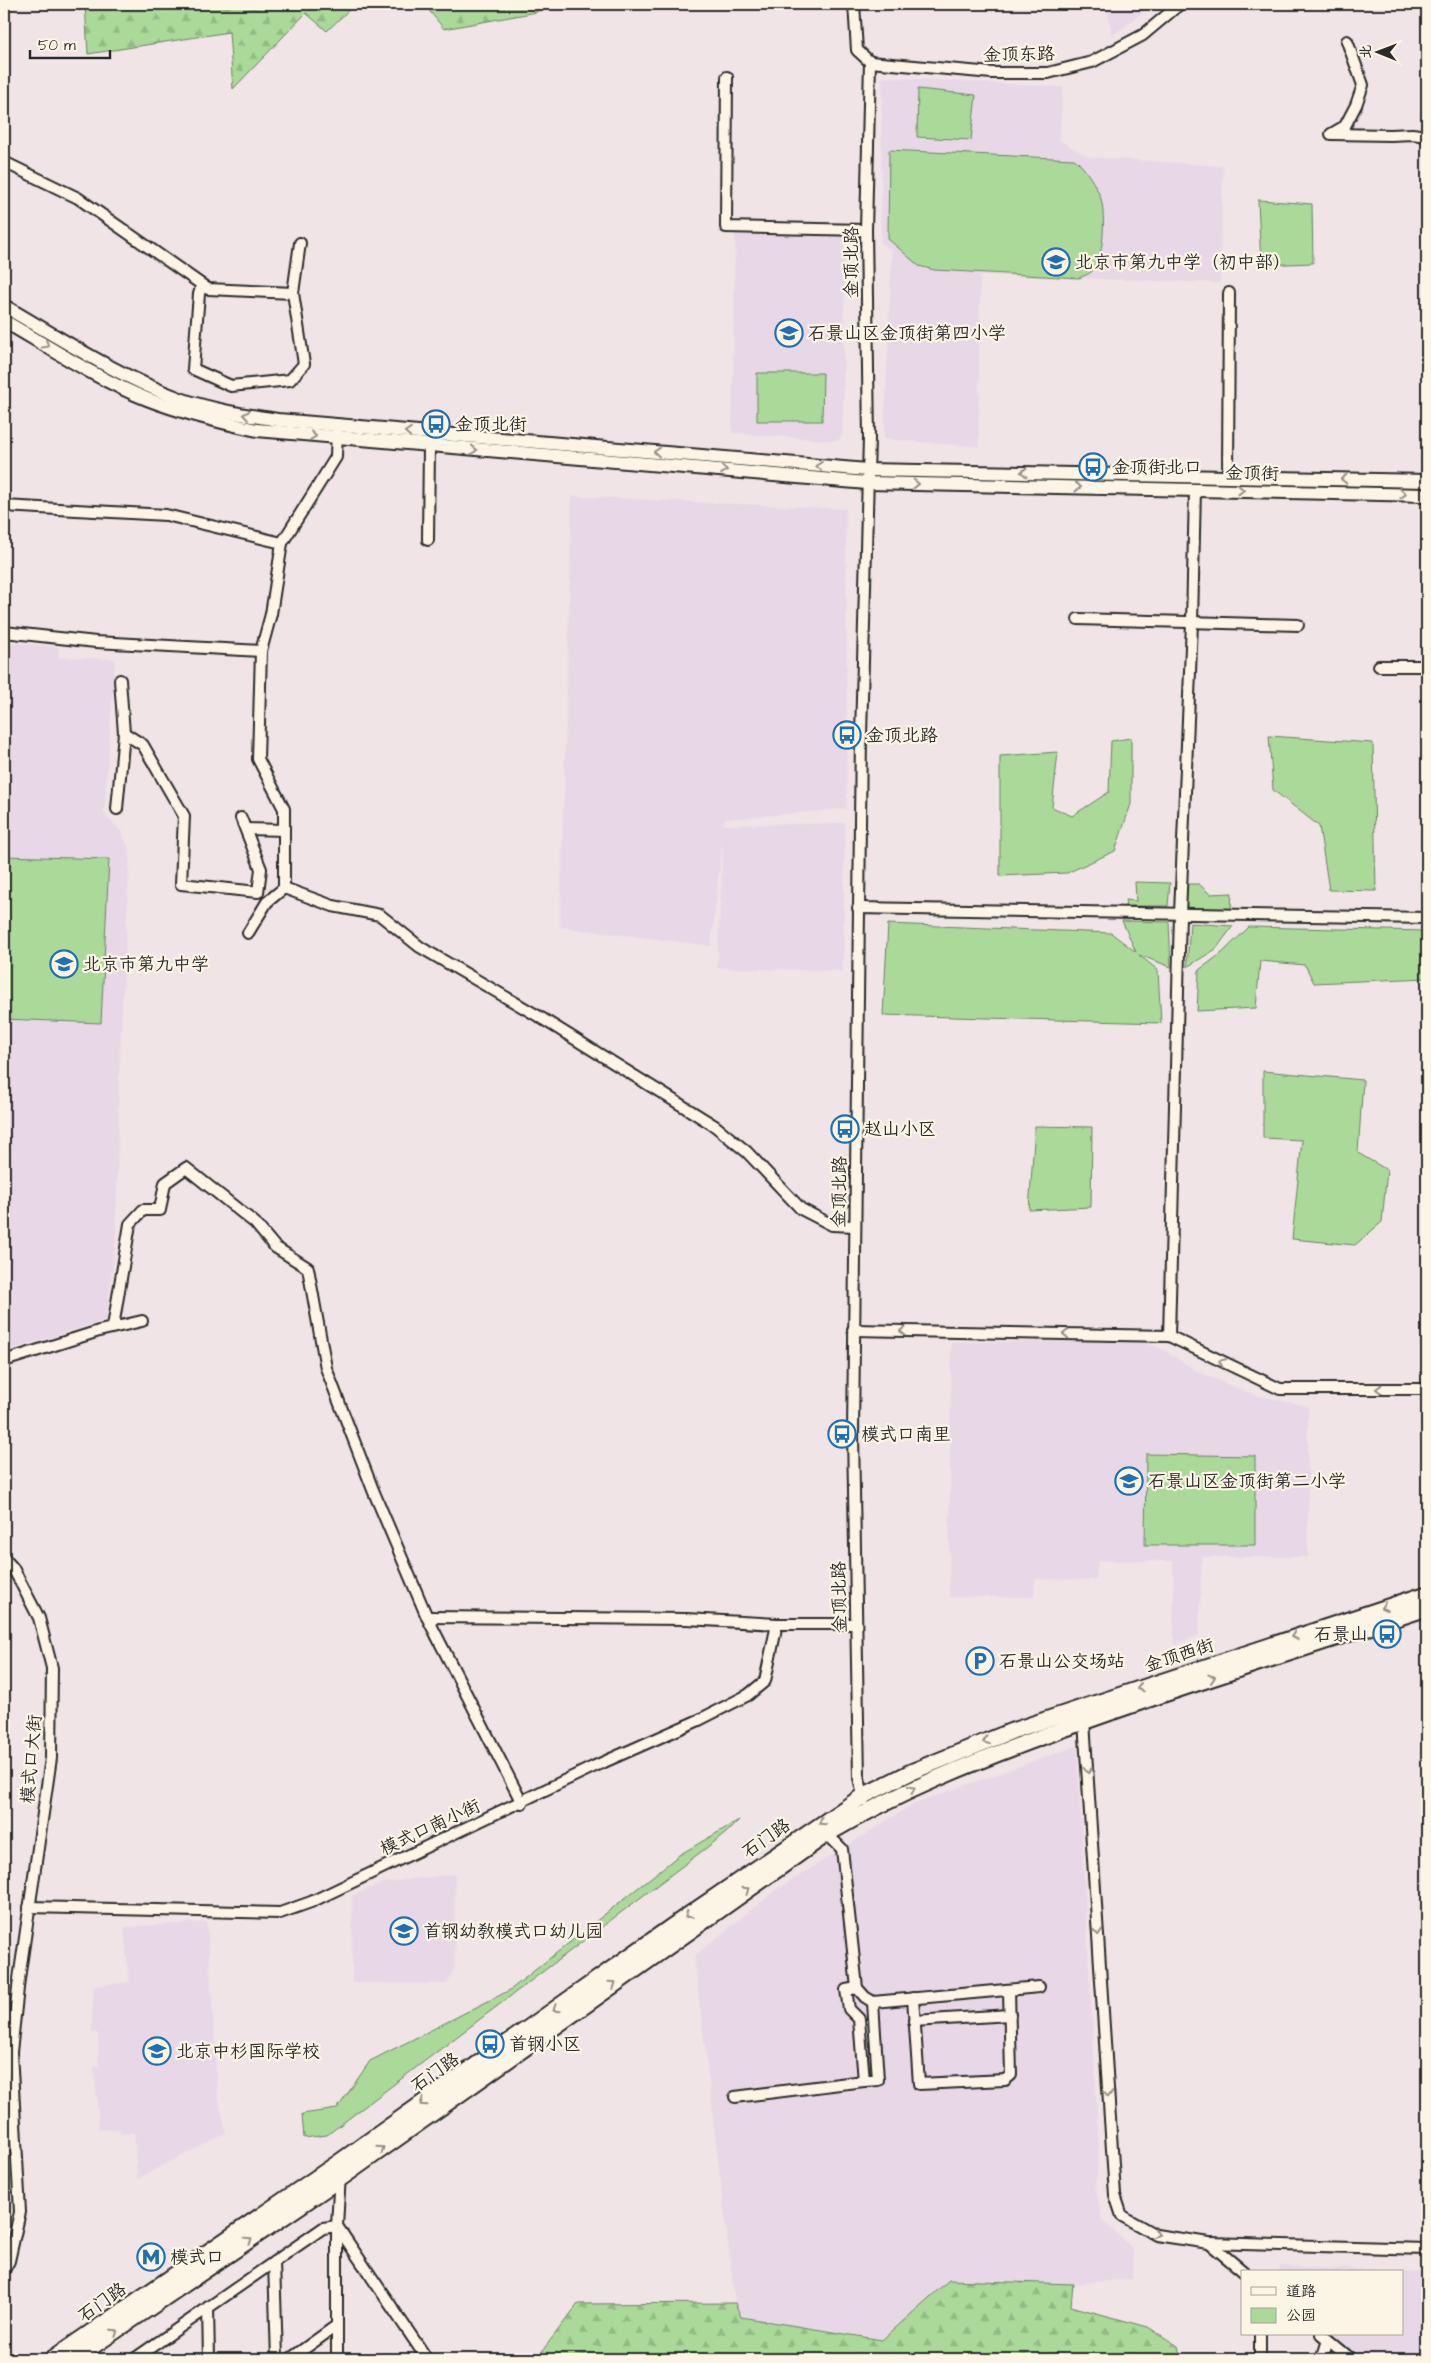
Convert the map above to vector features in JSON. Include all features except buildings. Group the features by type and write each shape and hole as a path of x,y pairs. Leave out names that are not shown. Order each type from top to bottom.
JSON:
{"highway":[{"name":"金顶西街","path":"862,1796 911,1772 1012,1731 1427,1594"},
{"name":"金顶西街","path":"868,1811 914,1788 1084,1721 1427,1608"},
{"name":"石门路","path":"52,2359 340,2170 671,1927 862,1796"},
{"name":"石门路","path":"74,2359 340,2170 827,1834 868,1811"}],"main road":[{"path":"4,306 126,376 181,400 228,412 337,432 430,446 867,483"},
{"path":"4,321 97,376 146,399 194,416 257,430 337,432 868,470"},
{"name":"金顶街","path":"868,470 1427,481"},
{"name":"金顶街","path":"867,483 1427,495"}],"street":[{"path":"854,4 857,50 870,62"},
{"name":"金顶东路","path":"870,62 992,73 1048,73 1101,58 1143,35 1180,4"},
{"path":"1347,41 1363,85 1356,105 1345,126 1331,134 1412,134 1427,136"},
{"name":"金顶北路","path":"868,1811 858,1778 853,1330 858,908 868,470 866,230 870,62"},
{"path":"727,77 726,227 866,230"},
{"path":"4,162 78,198 208,289 293,293"},
{"path":"202,285 198,303 193,369 231,386 290,380 304,364 293,293 300,243"},
{"path":"1228,476 1229,293"},
{"path":"284,888 284,809 258,760 261,651 271,614 282,543 336,457 337,432"},
{"path":"428,540 430,446"},
{"path":"1169,1336 1180,914 1192,624 1195,489"},
{"path":"4,506 166,515 282,543"},
{"path":"1078,619 1192,624 1298,625"},
{"path":"4,632 96,642 261,651"},
{"path":"1379,666 1427,666"},
{"path":"117,809 124,733 120,680"},
{"path":"124,733 143,745 184,816 181,884 258,892 260,868 242,818"},
{"path":"246,829 284,830"},
{"path":"248,933 267,902 284,888"},
{"path":"284,888 333,906 380,915 420,947 538,1016 715,1126 748,1152 801,1209 832,1225 855,1226"},
{"path":"858,908 1427,918"},
{"path":"113,1327 130,1224 143,1210 160,1210 165,1183 186,1168 255,1223 276,1247 308,1268 326,1368 373,1490 427,1617 522,1802"},
{"path":"4,1360 113,1327 142,1321"},
{"path":"853,1330 1169,1336 1280,1389 1427,1389"},
{"name":"模式口大街","path":"4,1558 13,1568 39,1618 52,1668 51,1758 29,1907 11,2052 20,2212 9,2261 4,2270"},
{"path":"427,1617 686,1618 777,1624 856,1624"},
{"name":"模式口南小街","path":"29,1907 280,1913 311,1902 595,1766 700,1720 748,1695 765,1681 777,1624"},
{"path":"1084,1721 1115,2195 1122,2216 1156,2235 1210,2243 1427,2249"},
{"path":"827,1834 842,1849 857,1988 864,1997 873,2002 1039,1987"},
{"path":"857,1988 846,1990 849,2009 859,2019 864,2081"},
{"path":"913,1998 919,2084 1005,2080 1011,2075 1009,1990"},
{"path":"735,2097 878,2080 873,2002"},
{"path":"914,2021 1010,2015"},
{"path":"337,2359 336,2326 340,2170"},
{"path":"134,2359 323,2228 338,2226"},
{"path":"338,2226 428,2359"},
{"path":"1210,2243 1242,2270"},
{"path":"274,2262 277,2359"},
{"path":"208,2307 208,2359"},
{"path":"290,2359 336,2326"},
{"path":"1260,2336 1260,2359"},
{"path":"1322,2359 1324,2337"},
{"path":"1324,2337 1351,2359"}],"shaded area":[{"path":"1106,4 1154,4 1112,36"},
{"name":"北京市第九中学（初中部）","path":"882,77 1063,87 1059,140 1089,157 1223,166 1220,283 980,275 979,447 884,439 892,250 881,244"},
{"name":"石景山区金顶街第四小学","path":"845,232 843,434 838,441 732,433 735,233"},
{"path":"572,496 846,509 847,809 725,819 724,825 845,823 843,971 717,968 723,838 711,946 560,927"},
{"name":"北京市第九中学","path":"4,642 59,647 59,657 115,659 104,814 121,831 130,851 119,1077 116,1239 106,1320 4,1352"},
{"name":"石景山区金顶街第二小学","path":"1125,1341 1147,1343 1164,1350 1195,1370 1259,1396 1308,1406 1308,1557 1202,1557 1199,1635 1174,1645 1173,1561 1098,1561 1096,1580 1035,1579 1034,1597 949,1597 951,1342"},
{"path":"1077,1746 1099,2148 1096,2188 1102,2220 1133,2249 1132,2279 1072,2284 949,2280 883,2340 741,2317 735,2303 694,1956 776,1890 915,1803"},
{"name":"首钢幼教模式口幼儿园","path":"455,1874 455,1967 447,1984 352,1983 352,1896 381,1883"},
{"name":"北京中杉国际学校","path":"207,1922 218,2094 226,2133 137,2179 134,2133 120,2134 120,2129 99,2130 94,2067 99,2067 98,2034 92,2031 93,1986 129,1982 124,1927"},
{"path":"1280,2266 1364,2270 1280,2270"},
{"path":"1404,2272 1427,2273 1427,2359 1361,2359 1332,2336 1404,2336"}],"green space":[{"path":"85,4 355,4 327,31 306,13 233,89 229,32 88,54"},
{"path":"424,4 541,4 537,12 444,29"},
{"path":"918,89 976,95 971,140 917,137"},
{"path":"889,150 1074,159 1093,181 1102,203 1102,243 1095,268 1090,273 1079,278 934,270 919,266 888,239"},
{"path":"1258,200 1312,204 1313,263 1261,265"},
{"path":"757,373 823,373 822,421 757,421"},
{"path":"1269,736 1373,743 1376,891 1329,890 1319,826 1273,790"},
{"path":"1131,738 1131,804 1115,851 1067,873 1000,876 1000,756 1058,752 1052,807 1072,816 1109,792 1111,741"},
{"path":"4,856 109,859 101,1023 4,1019"},
{"path":"1135,882 1170,883 1168,906 1125,906 1126,900 1136,901"},
{"path":"1184,884 1199,884 1210,894 1232,893 1231,909 1187,908"},
{"path":"1122,921 1169,922 1171,967 1139,955 1158,970 1161,1023 883,1015 888,924 1111,933 1136,952"},
{"path":"1190,923 1233,926 1216,949 1187,967"},
{"path":"1249,927 1427,931 1427,978 1314,983 1305,965 1260,961 1256,1008 1197,1011 1199,970 1222,953"},
{"path":"1263,1071 1363,1080 1358,1153 1387,1170 1382,1222 1355,1245 1292,1239 1302,1140 1263,1138"},
{"path":"1035,1126 1092,1127 1091,1207 1029,1210"},
{"path":"1146,1454 1255,1456 1255,1545 1145,1545"},
{"path":"739,1820 726,1833 327,2135 304,2138 302,2114 337,2109 370,2061 510,1990 679,1855"},
{"path":"949,2280 1073,2284 1071,2306 1148,2327 1178,2346 1181,2359 536,2359 578,2304 735,2303 741,2317 882,2340"}],"place":[{"name":"北京市第九中学（初中部）","path":"1056,262"},
{"name":"石景山区金顶街第四小学","path":"789,333"},
{"name":"金顶北街","path":"436,424"},
{"name":"金顶街北口","path":"1093,467"},
{"name":"金顶北路","path":"847,735"},
{"name":"北京市第九中学","path":"64,964"},
{"name":"赵山小区","path":"845,1129"},
{"name":"模式口南里","path":"842,1434"},
{"name":"石景山区金顶街第二小学","path":"1129,1481"},
{"name":"石景山","path":"1387,1634"},
{"name":"石景山公交场站","path":"980,1661"},
{"name":"首钢幼教模式口幼儿园","path":"404,1931"},
{"name":"首钢小区","path":"490,2044"},
{"name":"北京中杉国际学校","path":"157,2051"},
{"name":"模式口","path":"151,2257"}]}
